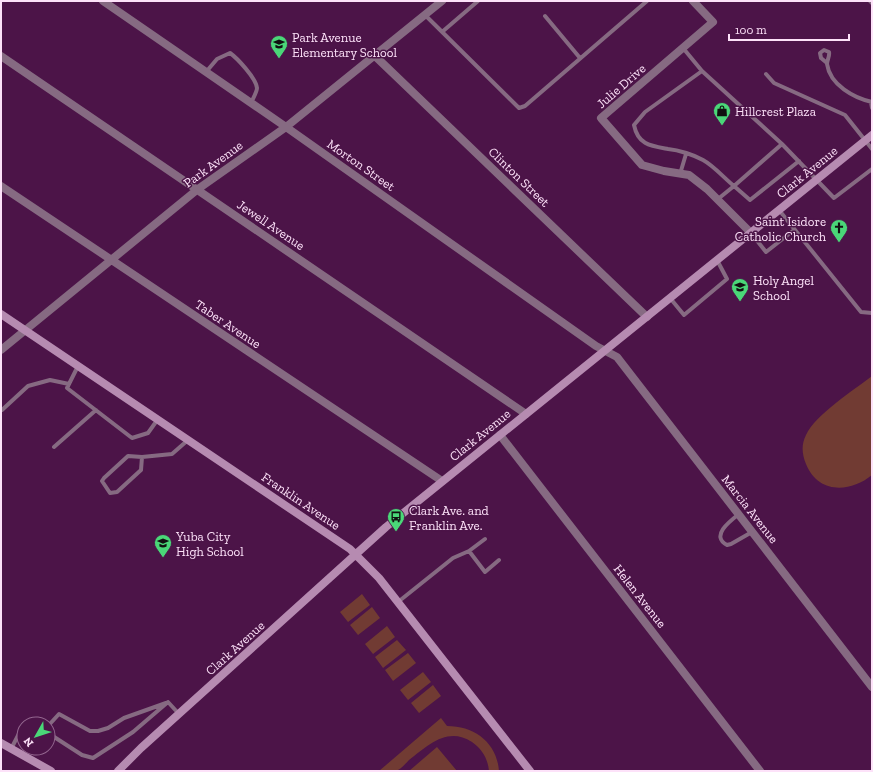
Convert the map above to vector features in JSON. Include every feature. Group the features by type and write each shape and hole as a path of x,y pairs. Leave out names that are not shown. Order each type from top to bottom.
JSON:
{"street":[{"name":"Park Avenue","path":"1,350 198,189 286,126 442,1"},
{"name":"Julie Drive","path":"693,1 713,22 601,118 642,165 689,175 718,199 751,233"},
{"name":"Morton Street","path":"108,2 605,351"},
{"name":"Clinton Street","path":"374,55 647,316"},
{"name":"Jewell Avenue","path":"1,56 526,414"},
{"name":"Clark Avenue","path":"118,771 356,554 442,482 869,138"},
{"name":"Taber Avenue","path":"1,186 442,482"},
{"name":"Franklin Avenue","path":"1,314 342,543 356,554 397,602 530,771"},
{"name":"Marcia Avenue","path":"605,351 620,360 872,687"},
{"name":"Helen Avenue","path":"500,435 760,771"},
{"path":"1,743 51,771"}],"lane":[{"path":"442,32 478,1"},
{"path":"425,14 519,108 525,106 647,1"},
{"path":"545,16 580,58"},
{"path":"683,48 702,71 782,144 834,198 872,169"},
{"path":"206,72 217,59 230,53 236,57 255,82 257,89 251,103"},
{"path":"827,63 829,71 846,92 871,102 872,108"},
{"path":"702,71 644,112 634,125 635,132 642,141 654,148 668,149 703,160 750,200 799,161"},
{"path":"766,74 774,83 845,115 869,138 872,149"},
{"path":"718,199 782,144"},
{"path":"680,174 686,154"},
{"path":"779,210 861,312 872,313"},
{"path":"751,233 766,252 794,230"},
{"path":"670,298 684,315 726,279 717,260"},
{"path":"79,366 67,388 132,438 148,433 158,419"},
{"path":"2,410 28,386 50,380 69,384"},
{"path":"54,447 96,410"},
{"path":"142,457 141,470 119,491 110,493 102,481 128,456 142,457 172,454 188,439"},
{"path":"739,514 721,531 721,539 728,545 752,532"},
{"path":"397,602 453,558 469,551 485,539"},
{"path":"469,551 485,572 500,560"},
{"path":"168,702 179,714"},
{"path":"56,717 59,714 90,731 98,731 108,728 124,718 168,702"},
{"path":"56,738 82,755 93,758 133,732 168,702"},
{"path":"11,749 16,739"}],"shaded area":[{"path":"872,376 872,475 854,485 845,487 835,488 826,485 818,481 811,474 806,464 803,450 804,439 811,427 826,411"},
{"path":"362,594 370,605 348,622 340,612"},
{"path":"372,607 380,618 358,635 350,625"},
{"path":"387,626 395,637 373,654 365,644"},
{"path":"397,640 406,650 383,668 375,657"},
{"path":"408,653 416,663 393,681 385,670"},
{"path":"423,672 431,682 408,700 400,690"},
{"path":"433,685 441,696 419,713 411,703"},
{"path":"441,718 447,726 467,729 483,738 494,752 499,771 489,771 486,758 479,748 472,742 455,736 439,739 431,743 398,770 379,771"},
{"path":"437,747 457,771 409,771"}],"place":[{"name":"Park Avenue Elementary School","path":"279,59"},
{"name":"Hillcrest Plaza","path":"722,126"},
{"name":"Saint Isidore Catholic Church","path":"839,243"},
{"name":"Holy Angel School","path":"740,302"},
{"name":"Clark Ave. and Franklin Ave.","path":"396,532"},
{"name":"Yuba City High School","path":"163,558"}]}
